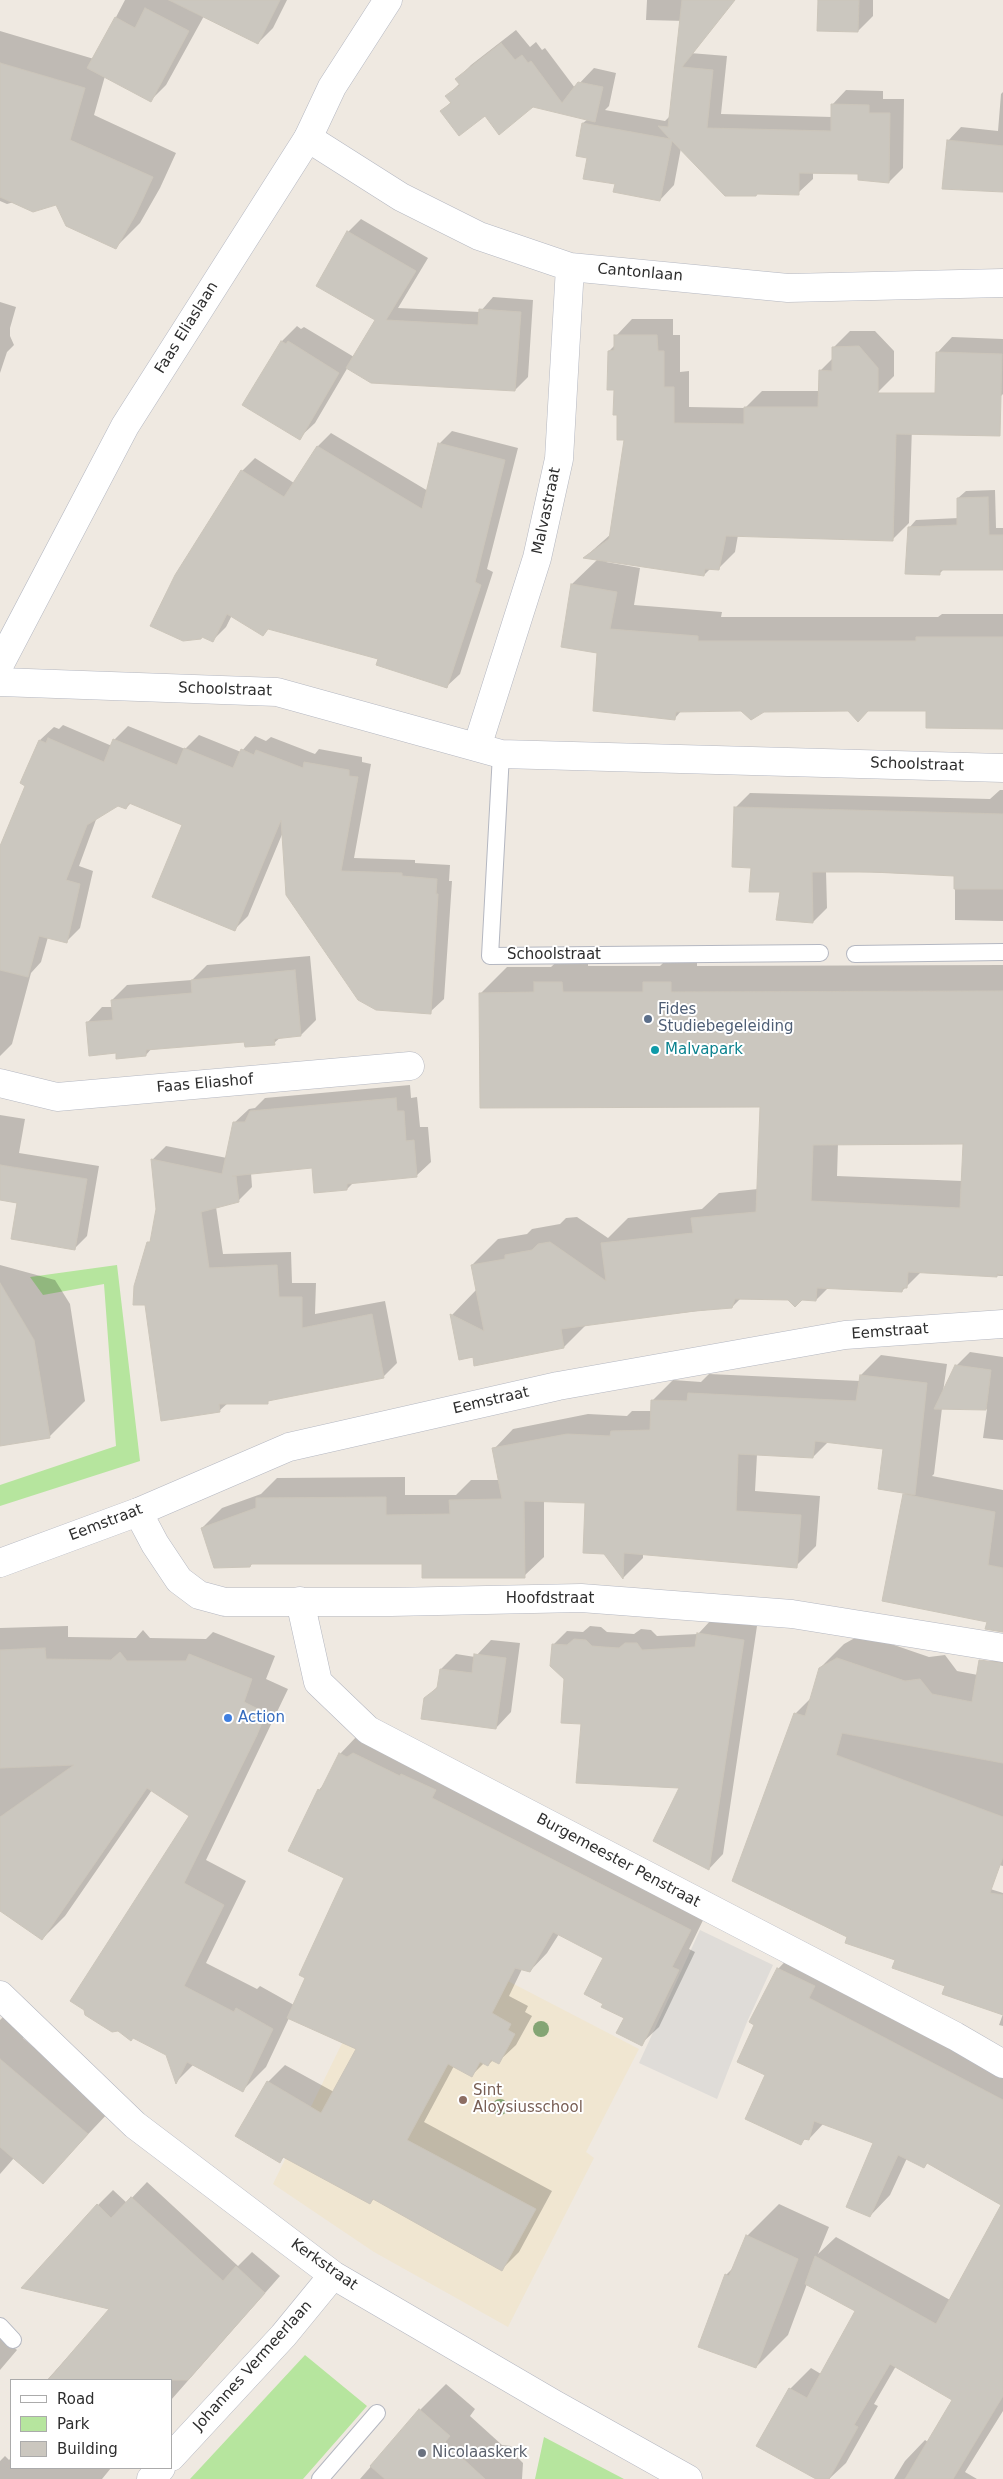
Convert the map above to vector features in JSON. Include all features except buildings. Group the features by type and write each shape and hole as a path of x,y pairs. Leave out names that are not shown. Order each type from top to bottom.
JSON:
{"street":[{"name":"Faas Eliaslaan","path":"0,664 125,426 308,138 332,87 388,0"},
{"name":"Cantonlaan","path":"308,138 401,197 480,236 570,267 788,288 1003,283"},
{"name":"Malvastraat","path":"489,750 538,558 559,459 570,267"},
{"name":"Schoolstraat","path":"0,682 277,692 489,750 1003,768"},
{"name":"Faas Eliashof","path":"0,1083 57,1097 410,1066"},
{"name":"Eemstraat","path":"0,1563 138,1512 289,1447 558,1386 845,1335 1003,1324"},
{"name":"Hoofdstraat","path":"138,1512 155,1544 179,1580 199,1595 225,1602 391,1602 582,1598 792,1614 1003,1648"},
{"name":"Burgemeester Penstraat","path":"300,1601 318,1682 368,1730 946,2032 1003,2064"},
{"name":"Kerkstraat","path":"0,1995 135,2126 333,2275 554,2404 688,2479"},
{"name":"Johannes Vermeerlaan","path":"172,2456 282,2336 333,2275"},
{"path":"151,2479 160,2469"}],"lane":[{"name":"Schoolstraat","path":"489,750 490,956 820,953"},
{"path":"855,954 1003,952"},
{"path":"0,2326 13,2340"},
{"path":"320,2479 377,2413"}],"shaded area":[{"name":"Sint Aloysiusschool","path":"400,1925 639,2049 586,2152 594,2158 508,2327 374,2252 273,2184"},
{"path":"700,1930 773,1965 747,2022 717,2099 639,2063"}],"green space":[{"path":"117,1265 140,1461 0,1506 0,1485 116,1446 104,1284 43,1295 30,1277"},
{"path":"305,2355 367,2406 303,2479 190,2479"},
{"path":"544,2437 580,2456 624,2479 535,2479"}],"place":[{"name":"Fides Studiebegeleiding","path":"648,1019"},
{"name":"Malvapark","path":"655,1050"},
{"name":"Action","path":"228,1718"},
{"name":"Sint Aloysiusschool","path":"463,2100"},
{"name":"Nicolaaskerk","path":"422,2453"}]}
